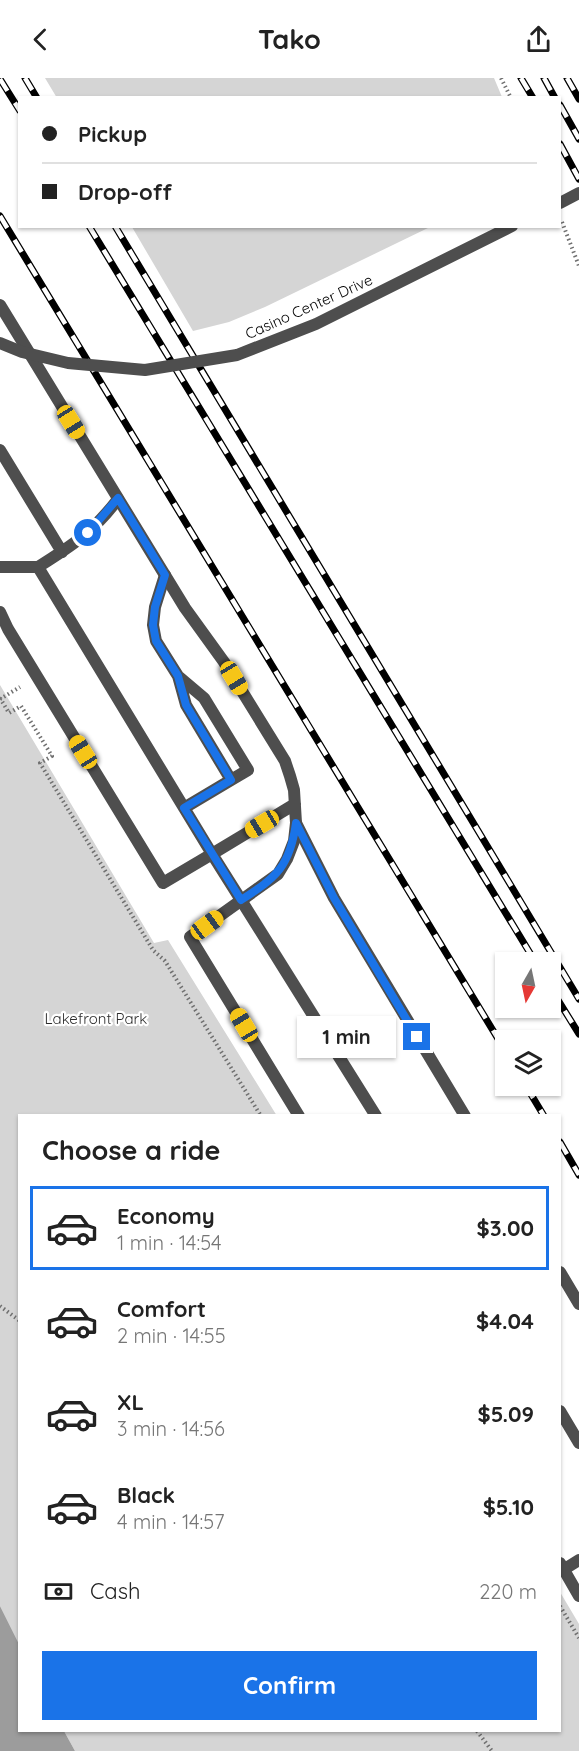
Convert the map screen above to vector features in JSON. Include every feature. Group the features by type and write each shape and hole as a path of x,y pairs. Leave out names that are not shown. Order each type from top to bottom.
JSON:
{"street":[{"path":"561,202 579,193"},
{"name":"Casino Center Drive","path":"0,343 22,352 68,363 145,370 237,355 316,324 508,228"},
{"path":"0,305 185,608 224,662 285,761 296,804 294,841 287,860 278,874 190,937 298,1114"},
{"path":"0,450 62,552"},
{"path":"0,567 38,567 88,533 118,498"},
{"path":"38,567 212,854 375,1114"},
{"path":"165,575 155,607 153,625 156,641 178,676 186,705 231,780"},
{"path":"0,612 8,629 163,883 296,804"},
{"path":"178,676 204,698 248,770 184,808"},
{"path":"296,823 334,898 464,1114"},
{"path":"561,1274 579,1304"},
{"path":"561,1413 579,1443"},
{"path":"579,1560 561,1567 579,1596"}],"path":[{"path":"501,78 510,96"},
{"path":"561,218 579,266"},
{"path":"0,698 9,713 21,706 52,756 40,763 153,950 165,961 260,1114"},
{"path":"0,1306 18,1320"},
{"path":"561,1608 579,1638"},
{"path":"478,1732 492,1751"}],"green space":[{"path":"45,78 494,78 502,96 56,96"},
{"path":"133,228 428,228 265,307 229,322 193,331"},
{"name":"Lakefront Park","path":"0,685 154,943 168,940 276,1114 18,1114 18,1642 0,1606"},
{"path":"561,1594 579,1624 579,1751 75,1751 65,1732 561,1732"}],"shaded area":[{"path":"0,1606 18,1642 18,1732 65,1732 75,1751 0,1751"}],"railway":[{"path":"25,78 36,96"},
{"path":"521,78 532,96"},
{"path":"544,78 554,96"},
{"path":"567,78 579,99"},
{"path":"0,79 18,108"},
{"path":"561,107 579,139"},
{"path":"561,146 579,179"},
{"path":"0,216 495,1034"},
{"path":"90,228 529,952"},
{"path":"116,228 579,999"},
{"path":"561,1005 579,1034"},
{"path":"532,1096 543,1114"},
{"path":"561,1144 579,1175"}],"route":[{"path":"88,533 118,498 165,575 155,607 153,625 156,641 178,676 186,705 231,780 184,808 241,900 278,874 287,860 294,841 296,823 334,898 417,1037"}]}
